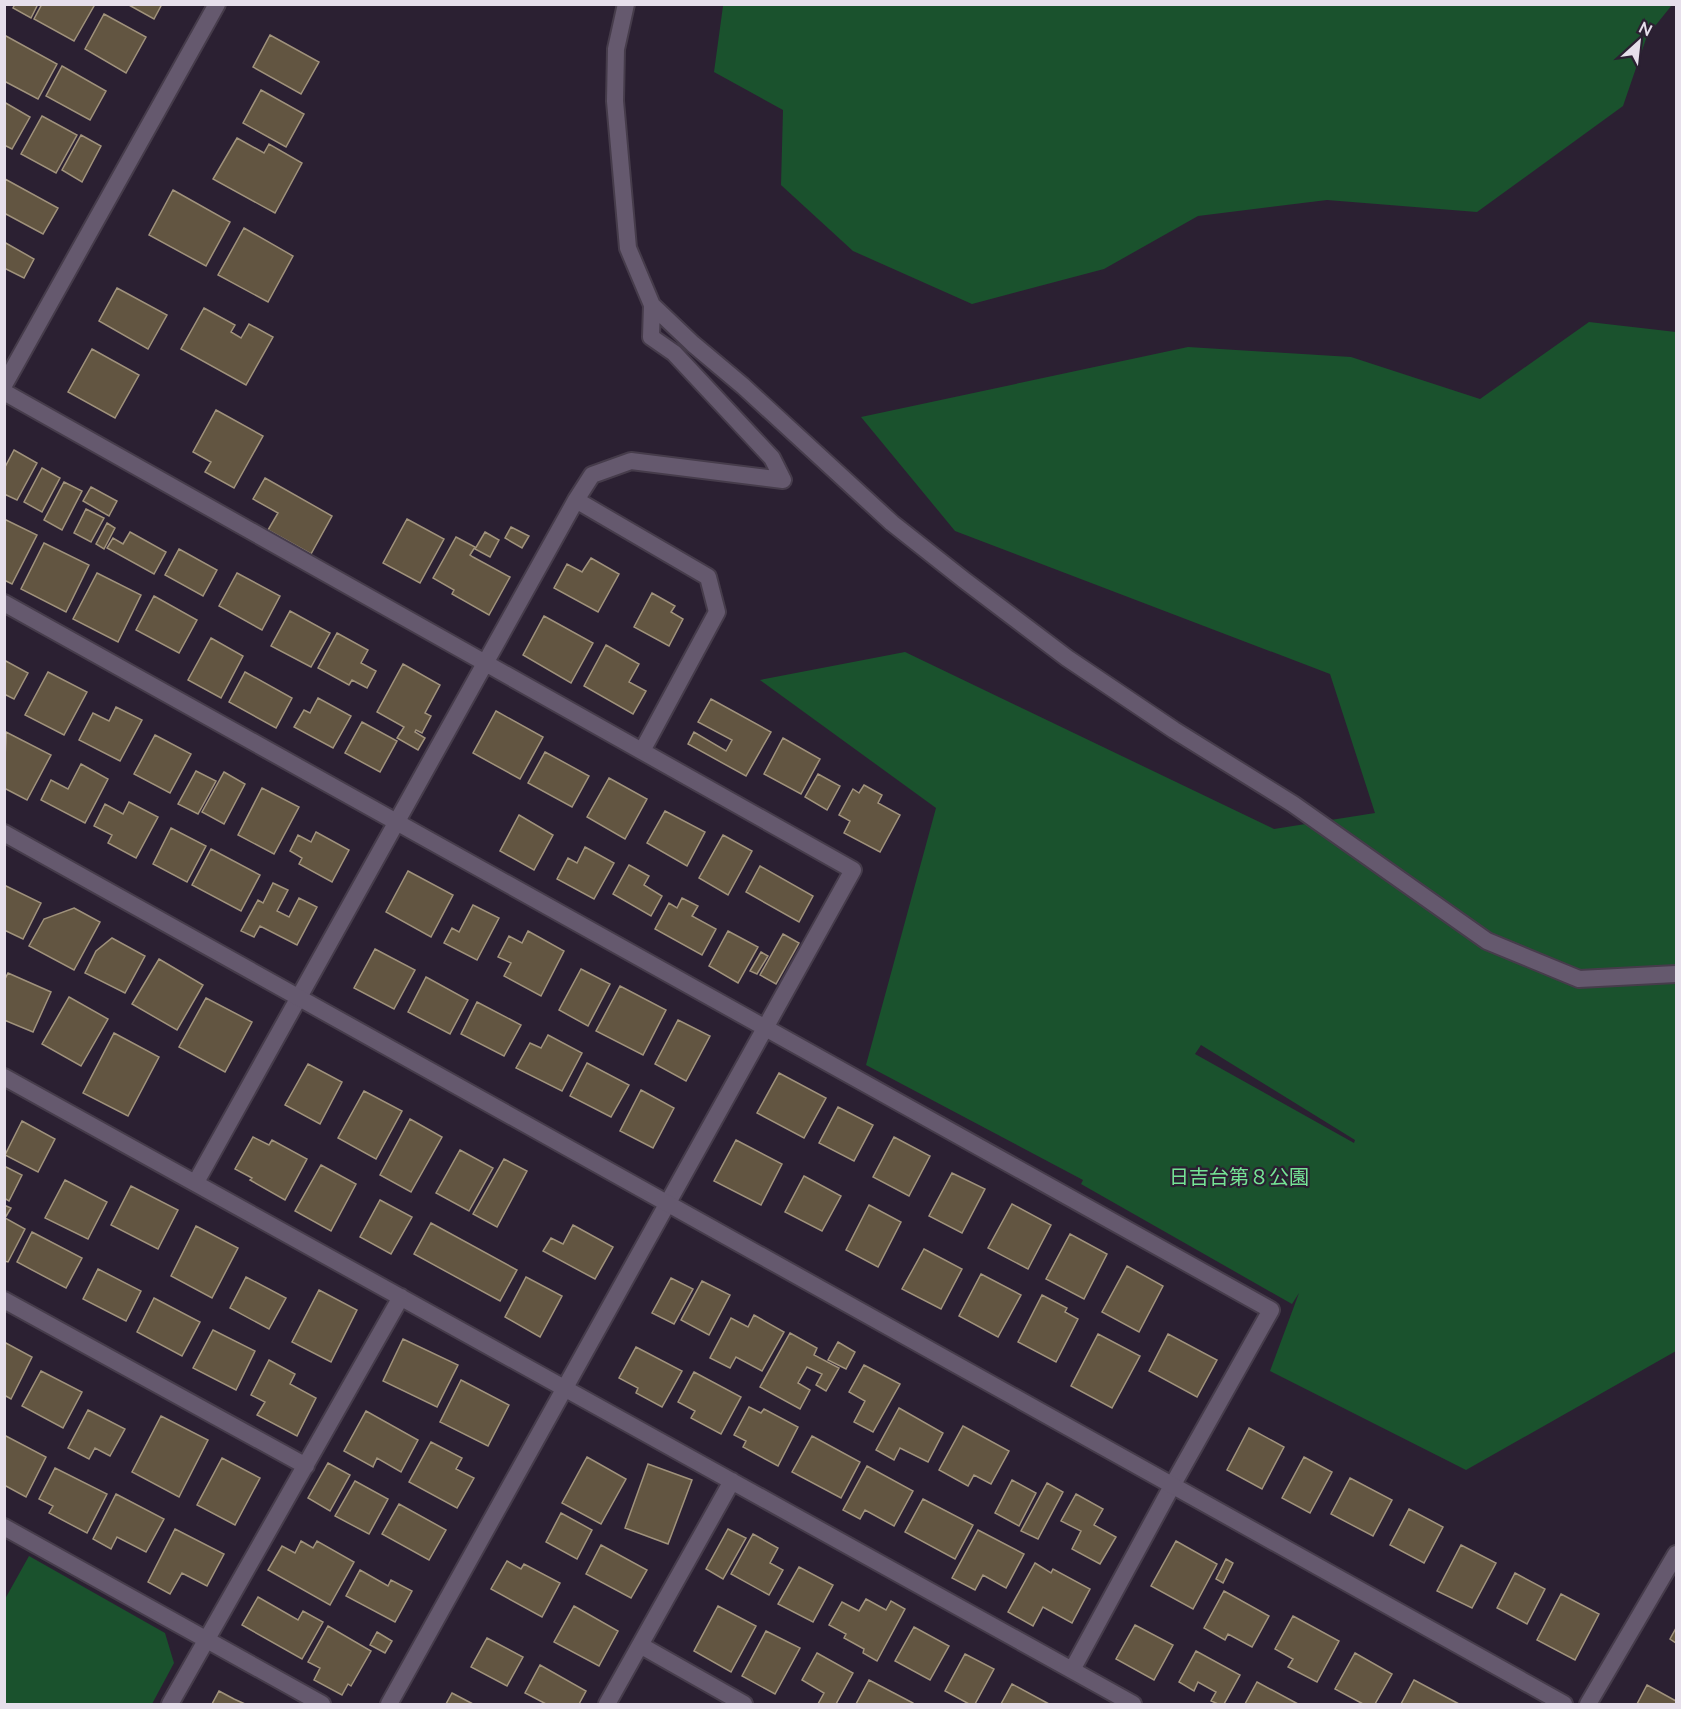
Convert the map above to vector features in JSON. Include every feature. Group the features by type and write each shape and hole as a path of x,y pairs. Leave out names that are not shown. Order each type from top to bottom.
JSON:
{"street":[{"path":"4,385 217,4"},
{"path":"626,4 616,49 615,101 628,248 652,305 693,344 743,386 892,523 1067,658 1174,730 1293,804 1487,941 1579,979 1677,974"},
{"path":"195,1182 592,475 631,461 783,480 772,458 674,353 651,336 652,305"},
{"path":"4,392 853,870 389,1704"},
{"path":"576,500 708,577 717,612 642,751"},
{"path":"4,603 1271,1310 1072,1670"},
{"path":"4,833 1564,1704"},
{"path":"4,1077 1133,1704"},
{"path":"170,1704 401,1297"},
{"path":"4,1300 306,1466"},
{"path":"607,1704 732,1480"},
{"path":"4,1527 322,1704"},
{"path":"1588,1704 1677,1554"},
{"path":"640,1645 744,1704"}],"green space":[{"path":"1672,5 1647,36 1623,106 1477,212 1327,200 1198,216 1104,269 972,304 853,251 781,185 783,110 714,72 723,6"},
{"name":"日吉台第８公園","path":"1589,322 1676,332 1676,1351 1466,1470 1270,1371 1299,1293 1292,1304 1081,1184 1083,1180 866,1065 936,808 760,680 905,652 1274,829 1375,813 1330,674 955,531 861,417 1188,347 1351,357 1480,399","holes":["1201,1045 1355,1140 1354,1143 1195,1054"]},
{"path":"29,1556 165,1633 174,1663 152,1704 5,1704 5,1599"}],"building":[{"path":"15,4 38,4 31,18 13,8"},
{"path":"42,4 91,4 94,6 74,41 34,19"},
{"path":"127,4 162,4 154,19"},
{"path":"104,14 146,37 126,73 85,49"},
{"path":"270,35 319,62 301,94 253,67"},
{"path":"6,36 57,64 38,99 4,81 4,38"},
{"path":"62,66 106,91 90,120 46,96"},
{"path":"261,90 304,114 286,147 243,123"},
{"path":"4,102 30,117 12,149 4,145"},
{"path":"42,116 77,135 56,173 21,154"},
{"path":"81,135 101,146 82,182 62,170"},
{"path":"237,138 264,153 269,144 302,163 275,213 213,179"},
{"path":"5,179 58,208 43,234 4,213"},
{"path":"173,190 230,222 206,266 149,235"},
{"path":"244,228 293,256 268,302 218,275"},
{"path":"4,242 34,259 24,278 4,268"},
{"path":"117,288 167,315 148,349 99,321"},
{"path":"204,308 235,325 231,332 241,338 249,324 273,337 246,385 181,349"},
{"path":"92,349 139,375 115,418 68,392"},
{"path":"216,410 263,436 234,488 205,472 211,462 193,452"},
{"path":"14,450 37,463 17,500 4,494 4,469"},
{"path":"42,468 60,478 42,512 24,502"},
{"path":"265,478 332,516 311,554 268,530 278,513 253,499"},
{"path":"64,482 82,491 62,530 44,520"},
{"path":"91,487 117,501 109,516 83,501"},
{"path":"86,509 104,518 91,542 74,533"},
{"path":"4,519 37,535 12,584 4,580"},
{"path":"407,519 444,539 420,583 383,563"},
{"path":"107,523 115,528 104,549 96,544"},
{"path":"511,527 529,536 522,548 505,538"},
{"path":"130,532 166,552 154,574 107,548 113,538 123,544"},
{"path":"485,532 499,540 490,557 475,549"},
{"path":"456,537 475,547 470,555 510,577 489,615 452,594 454,590 433,578"},
{"path":"44,543 89,565 66,612 21,589"},
{"path":"179,549 217,570 203,596 165,575"},
{"path":"591,558 619,574 598,612 554,588 567,564 582,572"},
{"path":"97,573 141,595 118,642 73,619"},
{"path":"237,573 280,596 262,630 219,606"},
{"path":"652,593 675,606 671,612 683,619 669,646 634,627"},
{"path":"154,596 197,620 179,653 136,630"},
{"path":"290,611 330,633 311,667 271,646"},
{"path":"544,616 593,643 571,683 523,655"},
{"path":"337,633 368,650 361,663 376,671 367,688 352,680 349,685 318,668"},
{"path":"211,638 243,656 221,698 188,680"},
{"path":"606,645 639,664 629,682 646,691 633,714 584,686"},
{"path":"4,660 28,673 14,699 4,694"},
{"path":"403,664 440,685 425,713 431,716 422,733 416,730 415,732 425,738 418,750 397,738 404,727 377,712"},
{"path":"48,672 87,692 64,735 25,715"},
{"path":"245,672 292,698 276,728 229,702"},
{"path":"318,698 351,716 333,748 294,727 304,710 310,713"},
{"path":"711,699 771,732 746,776 688,744 694,732 726,751 732,740 698,722"},
{"path":"116,707 142,720 120,761 79,740 93,713 109,721"},
{"path":"496,711 543,737 520,779 473,753"},
{"path":"362,722 397,741 380,772 345,753"},
{"path":"6,732 51,755 27,800 4,788"},
{"path":"155,735 191,754 170,793 134,774"},
{"path":"783,738 820,759 801,794 764,774"},
{"path":"545,752 589,776 572,807 528,783"},
{"path":"81,764 108,779 85,823 41,800 51,780 68,789"},
{"path":"196,771 216,781 198,814 178,804"},
{"path":"224,772 245,784 224,824 202,812"},
{"path":"818,774 840,786 827,810 805,797"},
{"path":"609,778 647,799 625,839 587,817"},
{"path":"864,785 882,795 878,803 900,815 880,852 844,833 850,821 839,815 853,789 859,793"},
{"path":"262,788 299,807 274,854 238,835"},
{"path":"129,802 158,817 136,858 108,843 112,835 94,826 105,804 123,814"},
{"path":"665,811 705,832 687,866 647,843"},
{"path":"519,815 553,835 534,870 500,851"},
{"path":"171,828 206,846 187,882 153,864"},
{"path":"316,832 349,850 332,882 299,864 302,858 290,851 298,835 311,842"},
{"path":"723,835 752,851 728,895 699,878"},
{"path":"585,847 614,863 594,899 557,879 568,858 577,863"},
{"path":"211,849 260,875 241,911 192,885"},
{"path":"629,865 649,876 644,885 662,896 651,916 613,894"},
{"path":"760,866 813,896 799,922 746,892"},
{"path":"408,871 453,895 431,937 386,912"},
{"path":"273,883 288,890 277,911 289,917 299,898 317,907 297,945 260,926 254,937 241,931 258,900 263,903"},
{"path":"4,885 41,903 23,939 4,930"},
{"path":"682,898 698,906 692,916 716,929 702,955 655,929 669,903 677,908"},
{"path":"473,905 499,918 477,960 444,943 452,928 459,932"},
{"path":"74,908 100,922 74,970 29,946 44,919"},
{"path":"528,931 564,951 541,996 504,976 511,963 498,957 509,936 522,943"},
{"path":"728,931 758,947 738,983 709,966"},
{"path":"783,934 799,943 776,984 760,975"},
{"path":"112,938 145,956 125,993 85,973 96,951"},
{"path":"375,949 415,970 394,1009 354,988"},
{"path":"761,952 768,956 757,974 750,971"},
{"path":"159,959 203,985 177,1030 132,1004"},
{"path":"581,969 610,984 588,1026 559,1010"},
{"path":"8,973 51,992 33,1032 4,1020 4,981"},
{"path":"426,977 468,1000 450,1034 408,1012"},
{"path":"620,986 666,1010 643,1055 596,1031"},
{"path":"69,997 108,1019 81,1066 42,1044"},
{"path":"206,998 252,1022 225,1072 179,1047"},
{"path":"477,1002 521,1025 504,1056 461,1034"},
{"path":"678,1020 710,1036 686,1081 655,1064"},
{"path":"114,1033 159,1057 128,1116 83,1093"},
{"path":"548,1035 582,1053 562,1091 516,1068 530,1043 541,1048"},
{"path":"587,1063 629,1085 611,1117 570,1096"},
{"path":"308,1064 342,1082 320,1124 285,1105"},
{"path":"779,1073 826,1098 804,1138 757,1113"},
{"path":"641,1090 674,1108 653,1148 620,1131"},
{"path":"364,1091 402,1111 376,1159 338,1138"},
{"path":"838,1107 873,1125 854,1161 819,1143"},
{"path":"410,1119 442,1137 411,1192 380,1175"},
{"path":"22,1121 55,1139 38,1172 5,1155"},
{"path":"253,1137 269,1145 272,1140 307,1159 285,1200 235,1169"},
{"path":"894,1137 930,1156 909,1196 873,1177"},
{"path":"736,1140 782,1164 761,1205 714,1181"},
{"path":"460,1150 493,1168 469,1211 436,1193"},
{"path":"504,1159 527,1171 497,1227 473,1214"},
{"path":"321,1165 356,1184 331,1231 295,1211"},
{"path":"4,1166 22,1175 9,1201 4,1198"},
{"path":"952,1173 985,1189 962,1233 929,1216"},
{"path":"804,1176 841,1196 822,1231 785,1212"},
{"path":"65,1180 107,1202 88,1239 45,1218"},
{"path":"131,1186 178,1210 158,1249 111,1225"},
{"path":"380,1200 412,1217 391,1254 360,1237"},
{"path":"1012,1204 1051,1225 1028,1269 988,1248"},
{"path":"4,1205 11,1208 5,1218 25,1229 8,1262 4,1261"},
{"path":"869,1205 901,1222 878,1267 846,1250"},
{"path":"431,1223 517,1270 500,1301 414,1254"},
{"path":"573,1225 613,1247 595,1279 543,1251 551,1238 563,1244"},
{"path":"196,1226 238,1248 212,1298 171,1276"},
{"path":"32,1232 82,1258 66,1288 17,1262"},
{"path":"1070,1234 1107,1254 1084,1299 1046,1279"},
{"path":"924,1249 962,1269 941,1309 902,1289"},
{"path":"1127,1266 1163,1286 1139,1332 1102,1312"},
{"path":"98,1269 141,1291 126,1321 83,1299"},
{"path":"981,1274 1021,1295 998,1337 959,1316"},
{"path":"246,1277 286,1298 269,1329 230,1308"},
{"path":"526,1277 562,1296 540,1337 505,1317"},
{"path":"671,1278 693,1289 674,1324 652,1313"},
{"path":"702,1281 730,1295 709,1335 681,1320"},
{"path":"319,1290 357,1310 331,1362 292,1342"},
{"path":"1042,1295 1067,1308 1065,1312 1078,1319 1056,1362 1018,1342"},
{"path":"154,1298 200,1322 182,1356 137,1332"},
{"path":"754,1315 784,1332 762,1371 736,1357 730,1368 710,1358 731,1318 748,1327"},
{"path":"213,1330 255,1351 236,1390 193,1368"},
{"path":"790,1333 817,1348 814,1355 839,1368 826,1391 816,1385 822,1374 807,1367 798,1383 810,1390 800,1409 760,1387"},
{"path":"1098,1334 1140,1356 1112,1408 1071,1386"},
{"path":"1168,1334 1217,1360 1197,1397 1149,1371"},
{"path":"403,1339 458,1365 437,1407 383,1381"},
{"path":"4,1342 32,1357 11,1399 4,1395"},
{"path":"838,1342 855,1352 846,1369 828,1360"},
{"path":"636,1347 682,1371 662,1407 636,1393 638,1388 619,1378"},
{"path":"269,1360 295,1374 290,1384 316,1398 297,1436 257,1415 265,1402 251,1395"},
{"path":"864,1365 900,1384 873,1432 854,1422 865,1401 849,1392"},
{"path":"41,1371 82,1392 63,1428 22,1406"},
{"path":"694,1372 741,1397 721,1434 691,1418 695,1411 678,1402"},
{"path":"461,1380 509,1405 488,1446 440,1422"},
{"path":"749,1407 761,1413 764,1409 798,1427 778,1466 743,1447 746,1441 734,1435"},
{"path":"899,1408 943,1433 928,1462 900,1448 894,1460 876,1450"},
{"path":"88,1410 125,1429 110,1456 95,1448 89,1459 68,1448"},
{"path":"366,1411 418,1440 401,1472 377,1458 373,1467 344,1451"},
{"path":"161,1416 208,1440 179,1497 132,1472"},
{"path":"963,1426 1009,1451 991,1484 974,1475 968,1486 939,1470"},
{"path":"1249,1428 1284,1447 1262,1489 1227,1470"},
{"path":"4,1435 46,1457 26,1497 4,1485"},
{"path":"812,1436 860,1462 841,1498 792,1472"},
{"path":"431,1442 462,1458 456,1469 474,1478 457,1508 409,1482"},
{"path":"587,1457 626,1479 601,1524 562,1503"},
{"path":"1304,1457 1332,1472 1310,1513 1282,1498"},
{"path":"222,1458 260,1478 235,1525 197,1505"},
{"path":"328,1463 350,1475 330,1511 308,1498"},
{"path":"648,1464 692,1480 668,1544 625,1528"},
{"path":"867,1466 913,1491 894,1526 865,1510 860,1519 843,1510"},
{"path":"55,1468 107,1494 87,1533 49,1513 53,1506 39,1499"},
{"path":"1350,1478 1392,1500 1373,1536 1331,1514"},
{"path":"1012,1480 1036,1493 1019,1526 995,1513"},
{"path":"355,1481 388,1499 369,1534 335,1516"},
{"path":"1047,1483 1063,1492 1038,1539 1021,1531"},
{"path":"116,1494 164,1519 146,1552 117,1537 111,1549 93,1539"},
{"path":"1076,1494 1103,1509 1094,1525 1116,1537 1100,1564 1072,1549 1081,1531 1061,1521"},
{"path":"923,1499 973,1525 955,1559 905,1532"},
{"path":"399,1504 446,1530 429,1560 382,1534"},
{"path":"1409,1509 1443,1527 1424,1563 1390,1545"},
{"path":"561,1513 592,1530 577,1559 546,1542"},
{"path":"175,1529 224,1554 207,1586 182,1573 170,1594 148,1582"},
{"path":"728,1529 746,1538 723,1579 706,1569"},
{"path":"978,1530 1024,1554 1006,1588 983,1575 975,1590 952,1578"},
{"path":"753,1534 778,1548 770,1563 783,1570 769,1595 731,1574"},
{"path":"301,1541 313,1548 317,1541 354,1562 330,1605 268,1570 282,1546 295,1553"},
{"path":"1176,1541 1217,1564 1193,1609 1151,1586"},
{"path":"601,1545 647,1570 631,1598 586,1574"},
{"path":"1461,1545 1496,1563 1472,1608 1437,1591"},
{"path":"1226,1559 1233,1563 1223,1583 1216,1579"},
{"path":"507,1561 521,1569 524,1564 560,1583 542,1617 491,1589"},
{"path":"1035,1563 1051,1573 1053,1569 1090,1589 1072,1623 1043,1607 1033,1626 1008,1612"},
{"path":"799,1567 833,1585 813,1622 778,1604"},
{"path":"360,1570 388,1586 391,1580 412,1591 395,1622 346,1596"},
{"path":"1515,1573 1545,1589 1527,1624 1497,1608"},
{"path":"1224,1591 1269,1616 1252,1647 1228,1634 1225,1640 1204,1628"},
{"path":"1561,1594 1599,1614 1575,1660 1537,1640"},
{"path":"258,1597 298,1620 303,1611 323,1622 302,1659 242,1625"},
{"path":"866,1599 886,1610 891,1601 905,1609 877,1661 863,1653 864,1649 844,1638 846,1634 829,1625 842,1602 859,1611"},
{"path":"574,1606 618,1631 599,1666 554,1642"},
{"path":"718,1606 756,1626 731,1672 694,1651"},
{"path":"1293,1616 1339,1641 1317,1682 1288,1667 1293,1659 1275,1649"},
{"path":"1135,1625 1173,1645 1154,1680 1116,1659"},
{"path":"328,1626 371,1651 351,1686 348,1684 342,1695 314,1680 320,1668 308,1662"},
{"path":"914,1627 949,1646 930,1680 895,1661"},
{"path":"1676,1628 1676,1643 1670,1639"},
{"path":"766,1631 800,1648 775,1694 742,1676"},
{"path":"377,1632 392,1641 385,1653 370,1645"},
{"path":"487,1638 523,1657 507,1686 471,1667"},
{"path":"1196,1651 1240,1675 1224,1704 1211,1701 1216,1692 1198,1682 1194,1691 1179,1682"},
{"path":"817,1653 853,1673 836,1704 818,1704 824,1693 802,1680"},
{"path":"1355,1653 1392,1674 1375,1704 1363,1704 1335,1689"},
{"path":"965,1654 994,1669 975,1704 969,1704 945,1691"},
{"path":"540,1665 586,1691 579,1704 546,1704 525,1693"},
{"path":"869,1680 913,1703 913,1704 856,1704"},
{"path":"1414,1680 1459,1704 1401,1704"},
{"path":"1257,1682 1298,1704 1245,1704"},
{"path":"1012,1684 1049,1704 1001,1704"},
{"path":"1647,1685 1676,1701 1676,1704 1637,1704"},
{"path":"219,1691 234,1699 245,1704 212,1704"},
{"path":"452,1693 473,1704 446,1704"}]}
